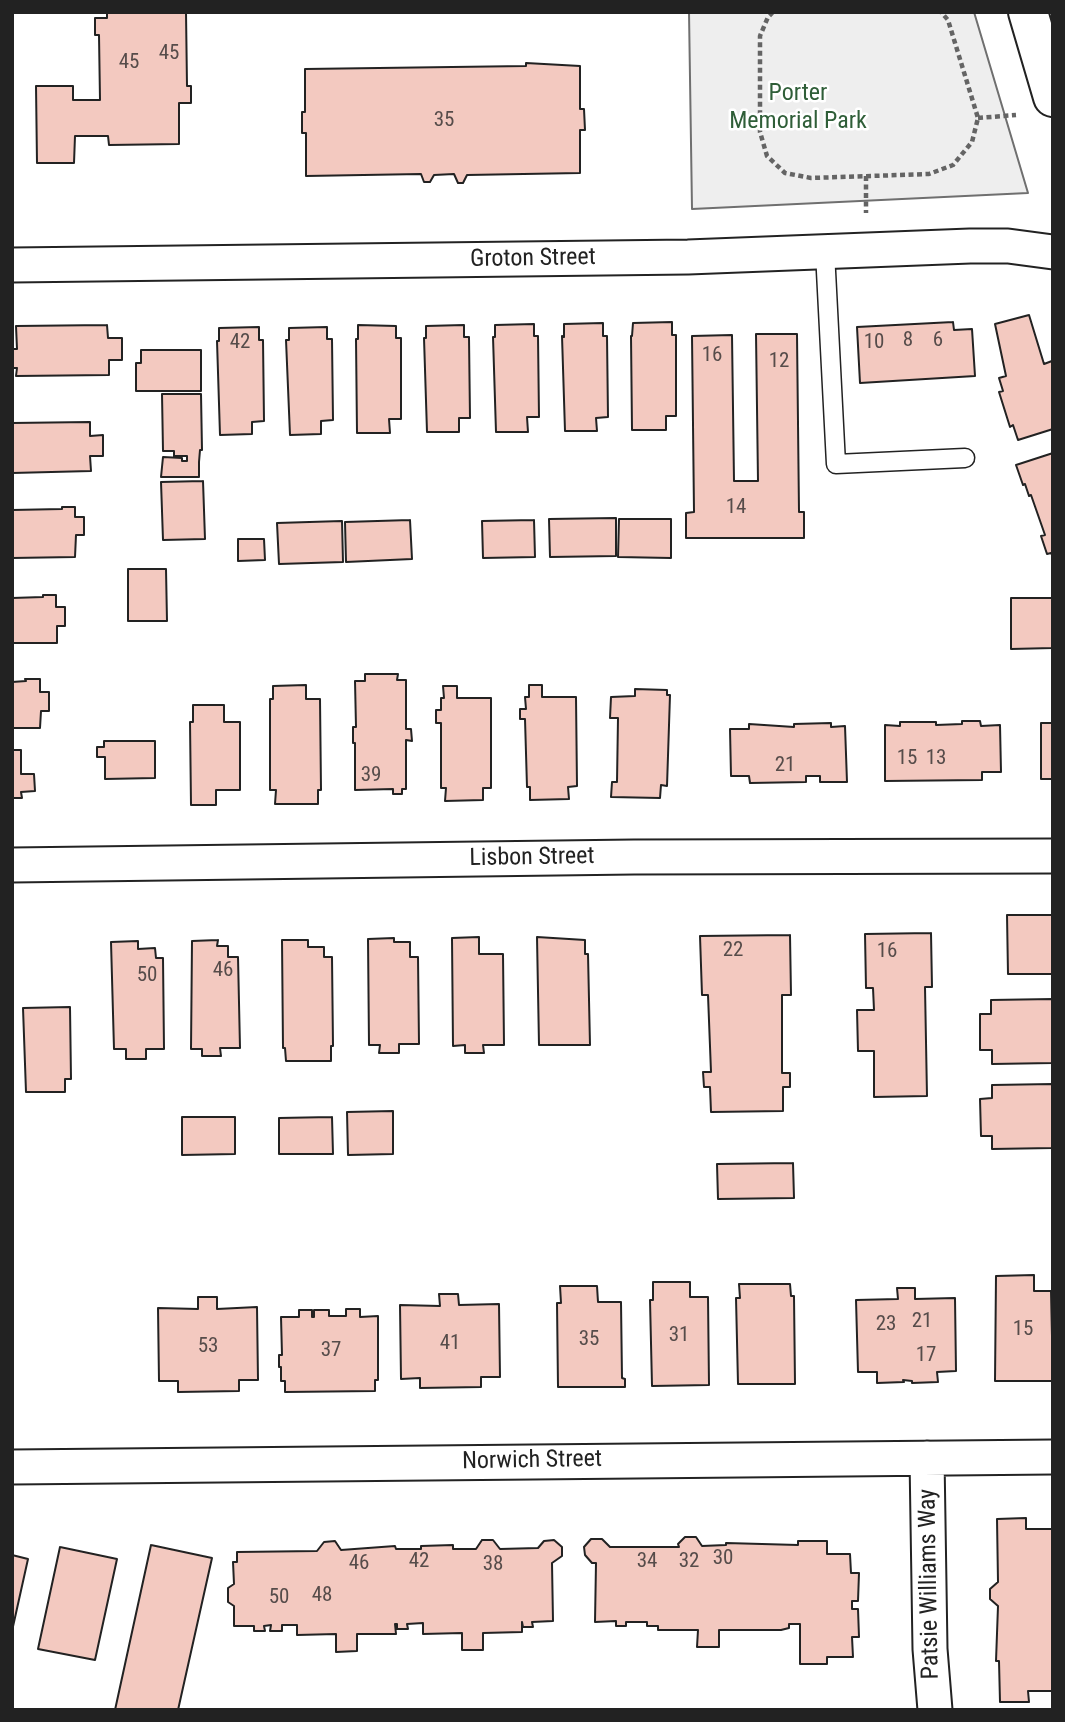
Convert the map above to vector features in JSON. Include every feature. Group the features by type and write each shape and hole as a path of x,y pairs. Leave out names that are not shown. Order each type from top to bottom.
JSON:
{"main road":[{"path":"1028,12 1053,97"}],"street":[{"name":"Groton Street","path":"12,265 688,257 996,246 1053,252"},
{"name":"Lisbon Street","path":"12,865 634,857 1053,856"},
{"name":"Norwich Street","path":"12,1467 1053,1457"},
{"name":"Patsie Williams Way","path":"927,1458 930,1649 935,1710"}],"lane":[{"path":"825,252 836,464 965,458"}],"path":[{"path":"773,12 760,36 760,132 767,156 785,173 811,178 929,174 953,165 972,142 978,118 948,20 941,12"},
{"path":"978,118 1016,115"},
{"path":"866,176 866,213"}],"green space":[{"name":"Porter Memorial Park","path":"689,12 974,12 1028,193 692,209"}],"building":[{"path":"107,12 186,12 187,86 191,86 191,103 179,103 179,144 109,145 108,136 75,136 74,163 37,163 36,86 73,86 73,100 100,100 99,35 95,35 95,18 107,18"},
{"path":"526,63 580,66 580,109 584,109 585,130 580,130 580,173 467,175 463,183 458,183 454,174 434,175 430,182 424,182 421,174 306,176 306,133 302,133 305,69 526,66"},
{"path":"1029,315 1044,364 1052,361 1053,364 1053,429 1018,440 1013,425 1010,427 999,392 1003,391 999,378 1006,376 995,324"},
{"path":"672,322 672,335 676,335 676,416 666,416 666,430 632,430 633,323"},
{"path":"953,322 954,330 972,329 975,376 860,383 857,327"},
{"path":"603,323 603,336 607,336 608,417 596,418 597,431 565,431 562,336 564,337 564,324"},
{"path":"534,324 534,336 538,336 539,417 527,417 528,432 496,432 493,337 495,325"},
{"path":"107,325 108,338 122,338 122,360 109,360 109,375 16,376 17,368 12,368 12,349 17,349 16,326"},
{"path":"358,325 396,326 396,338 401,338 401,419 389,419 390,433 357,433"},
{"path":"464,325 464,337 469,337 470,418 459,418 459,432 427,432 424,338 426,326"},
{"path":"259,327 259,340 263,340 264,421 252,422 252,434 220,435 217,341 219,328"},
{"path":"327,327 327,339 332,339 333,420 321,421 321,434 290,435 286,340 289,340 289,328"},
{"path":"756,334 797,334 799,512 804,512 804,538 686,538 686,513 694,512 692,336 732,335 734,481 758,481"},
{"path":"141,350 201,350 201,391 136,391 136,363 141,363"},
{"path":"162,394 201,394 202,450 199,477 161,477 163,457 182,458 182,461 187,461 187,456 174,456 174,451 163,451"},
{"path":"90,422 90,436 103,435 103,456 90,456 91,471 12,473 12,423"},
{"path":"1053,453 1053,557 1051,553 1047,554 1041,536 1045,535 1031,495 1029,496 1025,484 1023,485 1016,465"},
{"path":"203,481 205,539 163,540 161,482"},
{"path":"75,507 75,517 84,517 84,535 76,535 75,557 12,558 12,510"},
{"path":"616,518 616,556 550,557 549,519"},
{"path":"619,519 671,519 671,558 618,557"},
{"path":"410,520 412,559 346,562 345,522"},
{"path":"534,520 535,557 483,558 482,521"},
{"path":"342,521 343,562 279,564 277,523"},
{"path":"238,539 264,539 265,560 238,561"},
{"path":"128,569 166,569 167,621 128,621"},
{"path":"56,595 56,607 65,607 65,626 57,626 57,643 12,643 12,598"},
{"path":"1011,598 1053,598 1053,648 1011,649"},
{"path":"365,674 398,674 397,680 406,680 406,729 411,729 412,741 406,740 406,789 402,789 402,794 393,794 393,789 355,790 355,681 365,681"},
{"path":"25,679 40,679 40,692 49,692 49,711 41,711 40,728 12,728 12,682 26,681"},
{"path":"306,685 306,699 320,699 321,790 318,790 318,804 275,804 276,790 270,790 270,699 273,699 273,686"},
{"path":"529,685 542,685 542,697 576,697 577,786 568,787 569,799 530,800 530,787 527,787 525,719 520,719 520,709 526,709 525,697 529,697"},
{"path":"443,686 457,686 457,698 491,698 491,788 483,788 483,800 445,801 446,788 441,788 441,723 436,723 436,710 441,710 441,698 444,698"},
{"path":"635,689 667,690 667,695 670,695 667,786 661,785 660,798 611,797 612,782 617,782 618,718 610,718 611,697 635,696"},
{"path":"193,705 224,705 224,722 240,722 240,790 216,790 216,805 191,805 190,722 193,722"},
{"path":"962,721 980,721 981,726 1000,725 1001,772 982,772 982,780 885,781 885,725 900,726 900,722 962,724"},
{"path":"831,723 831,727 845,726 847,782 820,782 820,776 806,776 806,782 750,783 749,776 731,776 730,729 749,729 749,724 794,727 794,724"},
{"path":"1041,723 1053,723 1053,779 1041,779"},
{"path":"104,741 155,741 155,778 105,779 105,757 97,757 97,747 104,747"},
{"path":"13,750 21,750 21,774 34,774 35,791 21,792 22,798 12,798"},
{"path":"1007,915 1053,915 1053,974 1008,974"},
{"path":"931,933 932,987 925,987 927,1096 874,1097 874,1051 858,1051 857,1010 874,1010 873,988 866,988 865,934"},
{"path":"790,935 791,995 782,995 782,1073 790,1073 790,1087 783,1087 783,1111 711,1112 710,1087 704,1087 703,1072 711,1072 708,995 702,995 700,936"},
{"path":"479,937 479,954 503,954 504,1045 483,1045 484,1053 465,1053 465,1045 453,1046 452,938"},
{"path":"537,937 585,940 585,954 588,954 590,1045 539,1045"},
{"path":"394,938 394,942 410,942 410,957 418,957 419,1044 399,1044 399,1053 379,1053 380,1045 369,1045 368,939"},
{"path":"218,940 217,946 228,946 228,957 238,957 240,1048 220,1048 221,1056 202,1056 202,1049 191,1049 192,941"},
{"path":"282,940 308,940 308,947 324,947 324,957 332,957 331,1061 286,1061 283,1048"},
{"path":"138,941 138,949 155,948 156,958 163,958 164,1049 146,1049 146,1059 126,1059 126,1049 114,1049 111,942"},
{"path":"1053,999 1053,1063 992,1064 992,1050 980,1050 980,1014 991,1014 991,1000"},
{"path":"70,1007 71,1079 65,1079 65,1092 26,1092 23,1008"},
{"path":"1053,1084 1053,1148 992,1149 992,1136 981,1136 980,1099 992,1098 992,1085"},
{"path":"393,1111 393,1154 348,1155 347,1112"},
{"path":"182,1117 235,1117 235,1154 182,1155"},
{"path":"332,1117 333,1154 279,1154 279,1118"},
{"path":"793,1163 794,1198 718,1199 717,1164"},
{"path":"1034,1275 1034,1291 1051,1291 1053,1381 995,1381 996,1276"},
{"path":"653,1282 690,1282 690,1297 708,1297 709,1385 652,1386 650,1300 653,1300"},
{"path":"739,1284 790,1284 791,1296 794,1296 795,1384 738,1384 736,1298 740,1298"},
{"path":"560,1286 597,1286 598,1302 621,1302 622,1378 625,1379 625,1387 558,1387 557,1303 561,1303"},
{"path":"897,1288 915,1288 915,1299 955,1298 956,1371 937,1372 938,1382 912,1383 903,1380 904,1382 877,1383 877,1372 858,1372 856,1300 898,1299"},
{"path":"439,1294 458,1294 459,1305 499,1304 500,1377 481,1377 481,1387 420,1388 420,1378 401,1379 400,1305 440,1306"},
{"path":"198,1297 217,1297 217,1309 257,1307 258,1380 239,1380 239,1391 178,1392 178,1381 159,1381 158,1308 198,1309"},
{"path":"346,1309 360,1309 360,1317 378,1316 378,1380 375,1380 375,1391 285,1392 285,1381 281,1381 279,1367 279,1355 282,1355 281,1317 299,1317 299,1310 312,1310 312,1317 314,1310 329,1310 329,1316 346,1316"},
{"path":"1026,1518 1026,1529 1053,1529 1053,1692 1028,1691 1029,1702 1000,1702 999,1661 996,1661 998,1606 990,1599 990,1589 998,1582 997,1519"},
{"path":"685,1537 696,1537 702,1546 726,1543 798,1545 798,1541 827,1541 827,1554 850,1554 851,1573 859,1573 858,1601 852,1601 852,1609 858,1609 859,1637 852,1637 853,1657 827,1657 827,1664 800,1664 800,1624 789,1624 789,1628 781,1630 719,1630 719,1647 697,1647 698,1630 658,1630 658,1626 647,1626 647,1622 626,1622 626,1626 616,1626 616,1621 595,1622 596,1563 592,1563 585,1555 584,1547 591,1539 602,1539 610,1547 679,1547 678,1544"},
{"path":"482,1540 493,1540 500,1549 538,1548 544,1541 554,1540 562,1547 562,1556 552,1563 553,1621 532,1622 533,1627 523,1627 522,1622 522,1632 483,1633 483,1650 462,1650 462,1633 423,1634 423,1623 407,1624 408,1629 397,1629 395,1624 396,1634 357,1634 357,1651 336,1652 336,1634 297,1635 297,1625 282,1625 282,1631 270,1631 271,1625 264,1626 265,1631 254,1631 254,1626 234,1626 234,1606 228,1602 228,1588 234,1584 233,1562 237,1562 237,1552 317,1551 324,1542 335,1541 341,1550 395,1546 396,1549 421,1549 421,1546 453,1545 453,1549 476,1549"},
{"path":"151,1545 212,1558 178,1710 115,1710"},
{"path":"60,1547 117,1559 95,1660 38,1649"},
{"path":"12,1555 28,1559 12,1631"}]}
